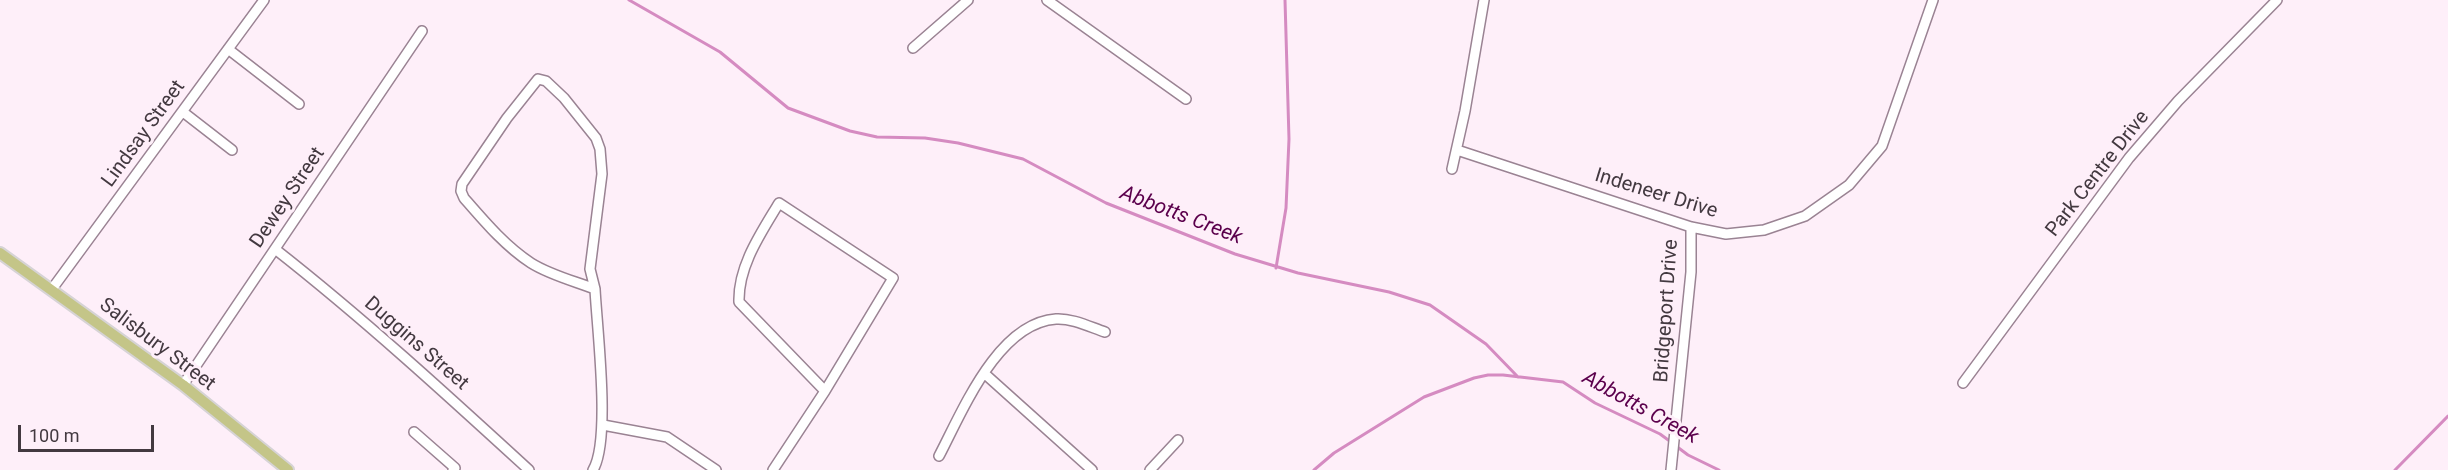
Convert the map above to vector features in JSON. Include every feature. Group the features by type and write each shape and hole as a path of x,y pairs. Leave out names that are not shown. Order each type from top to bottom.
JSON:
{"main road":[{"name":"Salisbury Street","path":"0,253 183,385 288,470"}],"street":[{"name":"Lindsay Street","path":"52,289 264,0"},
{"path":"914,48 968,0"},
{"path":"1047,0 1186,99"},
{"path":"1452,169 1484,0"},
{"name":"Indeneer Drive","path":"1457,150 1691,227 1726,234 1764,230 1805,216 1849,185 1882,146 1934,0"},
{"name":"Park Centre Drive","path":"1963,383 2129,158 2178,101 2277,0"},
{"name":"Dewey Street","path":"183,385 422,31"},
{"path":"228,48 299,104"},
{"path":"593,470 597,464 603,425 595,289 590,269 601,183 600,149 596,138 564,98 546,81 538,79 475,165 460,191 499,236 530,263 595,289"},
{"path":"183,112 232,150"},
{"path":"773,470 825,392 893,278 778,203 753,245 739,290 739,302 825,392"},
{"name":"Bridgeport Drive","path":"1671,470 1690,272 1691,227"},
{"name":"Duggins Street","path":"275,249 374,332 529,470"},
{"path":"939,456 971,394 1014,336 1034,323 1059,319 1105,332"},
{"path":"985,374 1092,470"},
{"path":"603,425 667,437 716,470"},
{"path":"414,432 455,468 453,470"},
{"path":"1150,470 1178,440"}],"waterway":[{"name":"Abbotts Creek","path":"629,0 720,52 788,108 850,131 877,137 925,138 958,143 1023,159 1106,203 1235,254 1298,273 1389,292 1430,305 1486,344 1518,377"},
{"path":"1276,268 1286,208 1289,139 1285,0"},
{"path":"1314,470 1334,453 1424,397 1488,375 1563,382 1595,403 1660,434 1671,442"},
{"path":"2395,470 2448,416"},
{"name":"Abbotts Creek","path":"1676,446 1688,455 1719,470"}]}
